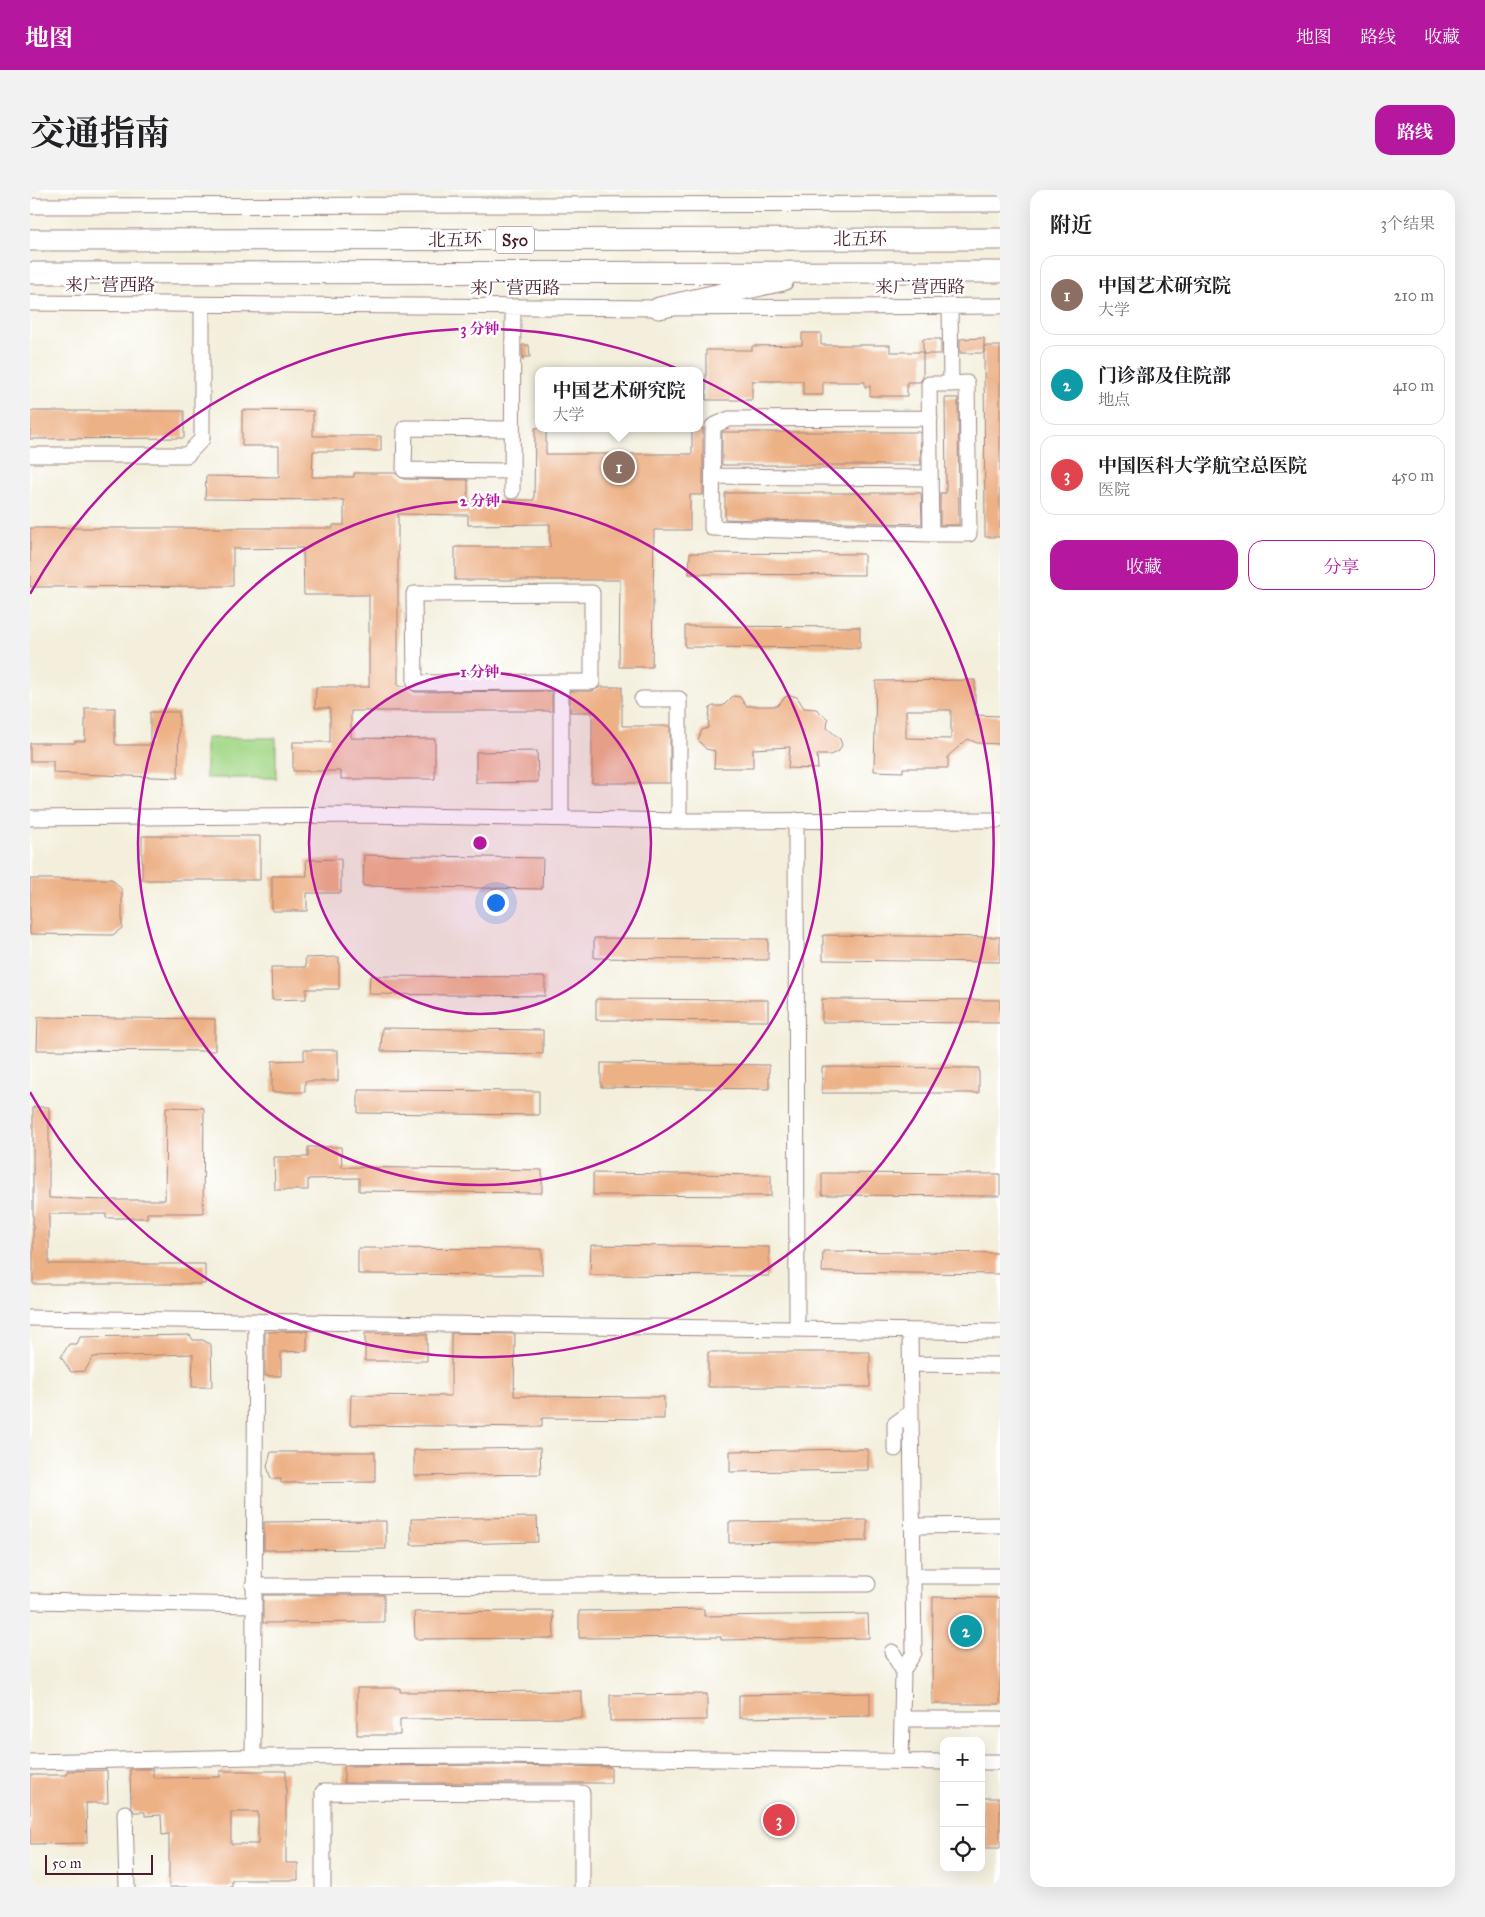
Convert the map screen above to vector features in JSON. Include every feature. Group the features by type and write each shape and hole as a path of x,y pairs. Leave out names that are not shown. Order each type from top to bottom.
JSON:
{"highway":[{"name":"北五环","path":"30,240 1000,239"},
{"path":"659,308 821,271"},
{"name":"北五环","path":"30,273 1000,272"}],"street":[{"path":"30,206 942,197 1000,204"},
{"name":"来广营西路","path":"30,303 659,308 1000,306"},
{"path":"30,455 186,455 202,439 202,305"},
{"path":"950,306 951,384"},
{"path":"512,491 513,307"},
{"path":"930,418 729,419 713,426 712,528 931,534 969,534 967,383 929,384 930,418 931,534"},
{"path":"512,429 405,428 404,470 512,471"},
{"path":"713,476 930,478"},
{"path":"592,593 592,682 561,682 415,683 414,594 592,593"},
{"path":"561,682 561,818"},
{"path":"642,699 679,699 679,821"},
{"path":"30,818 364,815 679,821 1000,820"},
{"path":"796,820 797,1329"},
{"path":"30,1318 1000,1332"},
{"path":"253,1757 256,1321"},
{"path":"901,1761 903,1670 914,1653 910,1331"},
{"path":"910,1364 1000,1364"},
{"path":"895,1449 895,1424 911,1412"},
{"path":"912,1526 1000,1525"},
{"path":"913,1576 1000,1576"},
{"path":"253,1586 868,1584"},
{"path":"30,1600 253,1605"},
{"path":"892,1652 903,1670"},
{"path":"902,1719 1000,1719"},
{"path":"30,1762 253,1757 501,1756 940,1762"},
{"path":"985,1762 1000,1762"},
{"path":"323,1887 323,1792 582,1793 582,1887"},
{"path":"125,1813 127,1887"}],"green space":[{"path":"206,738 276,738 276,778 206,778"}],"building":[{"path":"802,333 821,333 821,345 890,345 890,352 923,352 923,377 920,382 907,382 907,396 870,396 870,386 865,387 865,382 823,382 823,395 803,395 803,381 752,381 752,400 706,400 706,350 752,350 752,346 802,345"},
{"path":"984,338 984,353 960,353 960,339"},
{"path":"923,339 941,339 941,354 923,354"},
{"path":"522,345 529,345 530,357 523,357 523,361"},
{"path":"984,346 1000,346 1000,537 985,537"},
{"path":"945,398 958,398 959,525 940,525 940,493 946,493"},
{"path":"242,410 313,411 313,436 381,436 381,451 313,451 312,477 354,477 354,473 395,473 404,479 468,480 468,500 534,500 535,428 535,432 546,432 546,454 692,454 692,432 703,432 703,495 690,495 690,530 654,530 652,667 619,667 620,580 455,580 455,547 550,547 550,524 468,525 468,515 398,514 398,686 406,686 415,692 552,691 552,711 351,711 351,738 435,739 435,779 341,779 341,771 293,771 293,742 330,742 330,708 315,708 316,687 369,687 369,595 304,595 303,548 233,549 233,586 30,587 30,528 333,528 333,525 344,525 344,500 205,499 206,476 279,477 279,446 242,446"},
{"path":"30,411 184,411 184,438 30,439"},
{"path":"722,432 920,432 921,465 722,465"},
{"path":"725,493 921,493 922,524 725,519"},
{"path":"690,553 864,554 864,575 689,574"},
{"path":"685,626 860,627 860,648 685,647"},
{"path":"975,680 975,715 1000,716 1000,744 977,743 968,739 948,756 948,768 903,768 903,772 874,771 876,681","holes":["906,710 951,710 951,739 906,738"]},
{"path":"600,687 622,687 622,726 670,726 670,783 592,783 592,712 570,712 570,691 592,691"},
{"path":"790,695 797,697 804,708 816,709 828,719 827,728 840,739 842,745 839,751 830,755 817,755 818,769 788,768 790,747 753,749 753,768 714,768 715,751 706,749 698,740 702,730 708,728 710,708 713,706 723,706 733,696 740,697 746,706 777,706 785,697"},
{"path":"85,708 115,708 115,743 117,745 150,745 150,712 179,712 178,778 53,773 53,761 30,761 30,743 75,743 75,741 85,741"},
{"path":"537,751 538,782 476,783 476,752"},
{"path":"142,836 260,836 260,880 142,880"},
{"path":"364,855 543,858 542,889 363,886"},
{"path":"341,859 341,893 307,893 307,911 272,911 272,876 307,876 306,860"},
{"path":"30,879 112,879 122,890 122,928 113,935 30,934"},
{"path":"823,935 1000,937 1000,962 823,960"},
{"path":"594,938 768,939 768,960 594,958"},
{"path":"339,957 339,989 306,989 306,999 272,1000 271,967 306,967 305,958"},
{"path":"370,976 545,977 545,996 369,994"},
{"path":"596,999 768,1000 768,1021 596,1020"},
{"path":"822,999 1000,1000 1000,1023 822,1022"},
{"path":"38,1017 215,1019 215,1051 37,1050"},
{"path":"382,1028 543,1030 543,1054 381,1051"},
{"path":"304,1050 338,1050 338,1081 305,1081 305,1092 272,1092 272,1061 304,1060"},
{"path":"601,1063 769,1065 769,1089 601,1087"},
{"path":"822,1067 979,1068 979,1093 822,1093"},
{"path":"358,1090 539,1091 539,1115 358,1113"},
{"path":"33,1107 49,1107 49,1198 105,1200 165,1200 166,1107 204,1108 203,1213 147,1213 147,1218 106,1218 106,1214 49,1214 49,1264 205,1264 205,1284 33,1284"},
{"path":"308,1147 341,1147 342,1167 542,1170 542,1193 359,1191 359,1178 308,1179 308,1190 275,1190 274,1157 308,1157"},
{"path":"593,1173 771,1175 771,1196 593,1195"},
{"path":"822,1173 1000,1174 1000,1196 822,1195"},
{"path":"591,1245 769,1247 769,1276 590,1275"},
{"path":"358,1248 542,1249 542,1275 358,1274"},
{"path":"823,1251 1000,1253 1000,1274 822,1272"},
{"path":"307,1331 307,1351 281,1352 281,1376 265,1376 265,1332"},
{"path":"365,1333 427,1334 427,1361 365,1361"},
{"path":"451,1333 515,1334 514,1396 664,1397 664,1419 542,1418 542,1427 350,1425 351,1395 451,1396"},
{"path":"190,1335 193,1340 203,1340 211,1345 212,1387 192,1387 193,1354 93,1357 85,1371 71,1372 61,1357 69,1344 77,1344 80,1337"},
{"path":"708,1352 870,1352 870,1387 708,1387"},
{"path":"540,1448 541,1474 414,1476 414,1450"},
{"path":"868,1449 868,1470 730,1472 730,1451"},
{"path":"271,1452 375,1452 375,1482 281,1483 281,1479 271,1479 267,1466"},
{"path":"537,1517 538,1542 411,1545 411,1519"},
{"path":"867,1520 867,1541 729,1543 729,1522"},
{"path":"386,1521 386,1549 264,1550 264,1522"},
{"path":"263,1595 384,1595 384,1622 263,1623"},
{"path":"933,1597 1000,1598 1000,1704 932,1704"},
{"path":"704,1609 704,1616 868,1614 869,1638 721,1640 721,1637 579,1638 579,1611"},
{"path":"553,1611 554,1638 415,1639 414,1612"},
{"path":"357,1688 400,1688 400,1692 582,1691 582,1718 400,1719 400,1735 357,1735"},
{"path":"870,1693 870,1716 739,1718 739,1695"},
{"path":"707,1694 707,1720 610,1721 610,1695"},
{"path":"501,1765 611,1767 611,1783 344,1783 344,1766"},
{"path":"130,1769 153,1769 153,1777 155,1778 220,1777 220,1771 286,1771 286,1863 298,1863 298,1880 232,1880 232,1887 169,1887 169,1834 162,1835 161,1815 145,1816 145,1812 134,1812 131,1806","holes":["231,1812 258,1812 258,1844 231,1844"]},
{"path":"107,1770 108,1803 86,1803 87,1843 30,1844 30,1775 67,1775 67,1771"},
{"path":"985,1798 1000,1798 1000,1848 985,1848"}],"place":[{"name":"中国艺术研究院","path":"619,467"},
{"name":"门诊部及住院部","path":"966,1631"},
{"name":"中国医科大学航空总医院","path":"779,1820"}]}
